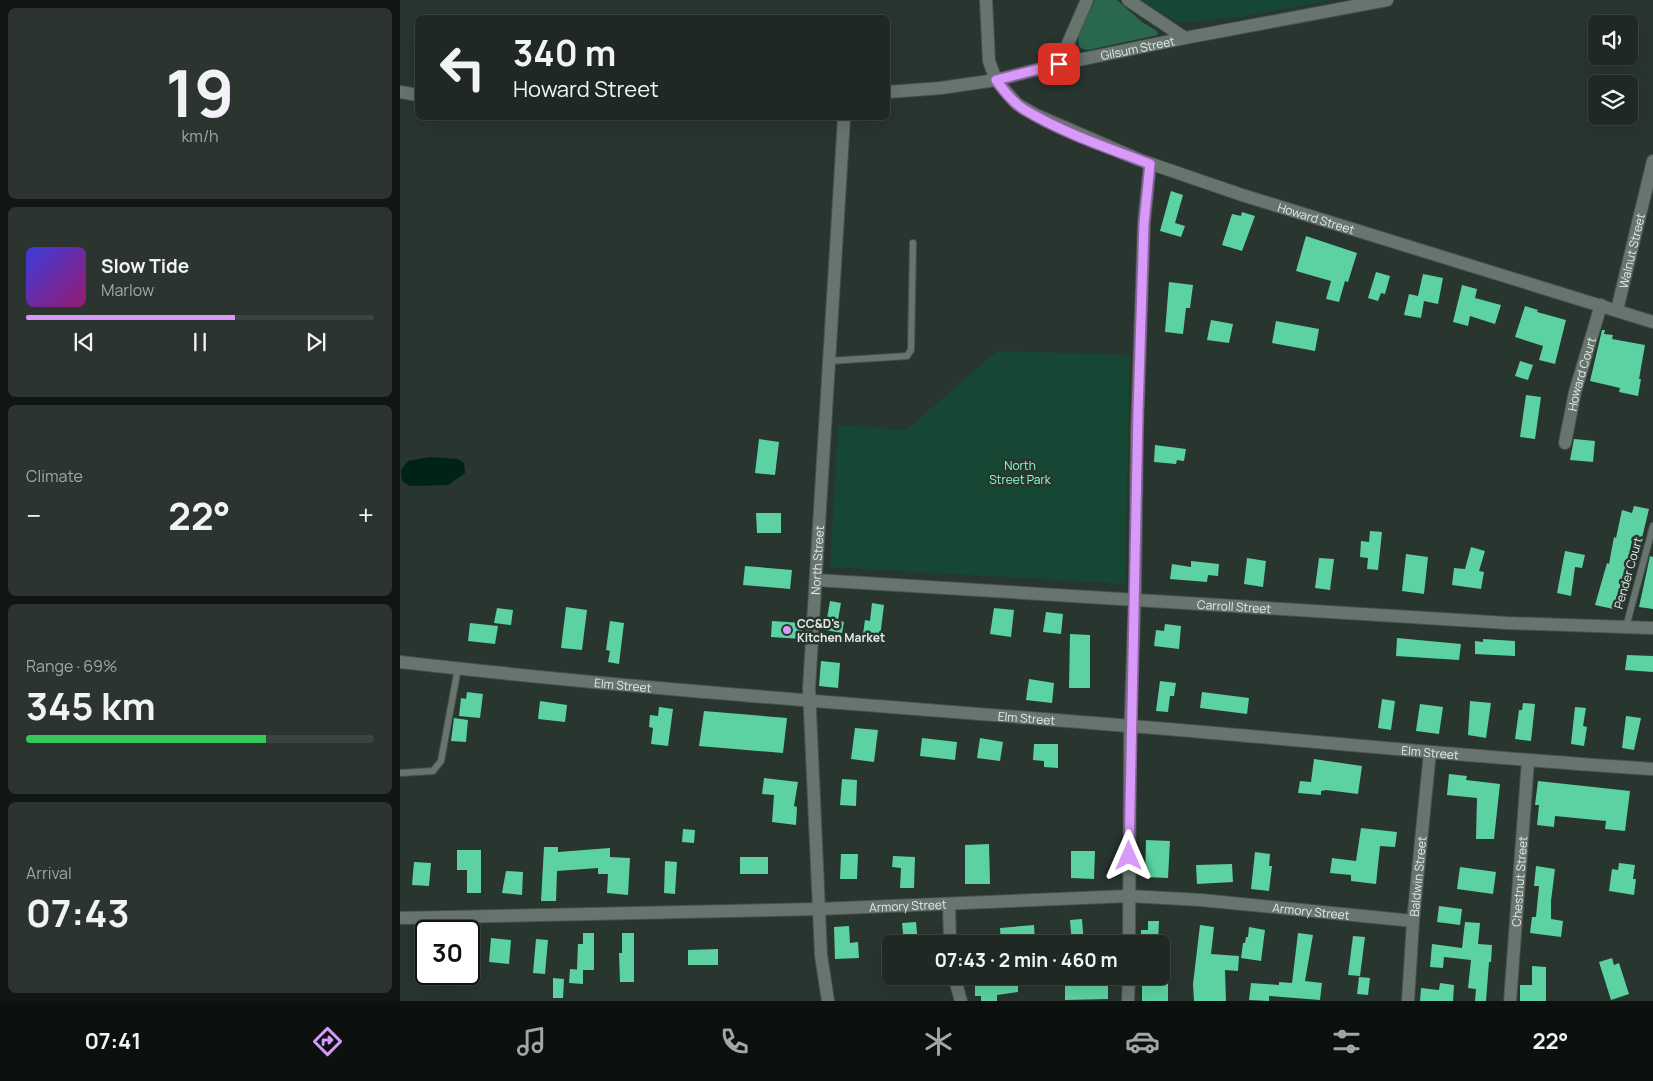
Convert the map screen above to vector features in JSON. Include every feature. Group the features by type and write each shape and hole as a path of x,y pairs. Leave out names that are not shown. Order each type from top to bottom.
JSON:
{"street":[{"path":"986,0 990,61 996,80"},
{"path":"1059,64 1087,0"},
{"path":"1128,0 1185,38"},
{"name":"Gilsum Street","path":"890,92 941,88 996,80 1059,64 1185,38 1388,0"},
{"name":"Howard Street","path":"996,80 1011,98 1025,110 1074,133 1150,164 1242,195 1653,322"},
{"path":"400,92 415,94"},
{"name":"North Street","path":"828,1001 823,972 819,909 809,688 844,120"},
{"name":"Walnut Street","path":"1617,310 1653,161"},
{"path":"1129,935 1130,726 1144,223 1150,164"},
{"name":"Howard Court","path":"1565,443 1575,392 1601,305"},
{"name":"Carroll Street","path":"816,580 1506,623 1653,628"},
{"name":"Elm Street","path":"400,662 811,701 1130,726 1528,762 1653,769"},
{"name":"Baldwin Street","path":"1408,1001 1412,921 1430,752"},
{"name":"Chestnut Street","path":"1510,1001 1528,762"},
{"name":"Armory Street","path":"400,918 819,909 1129,896 1201,900 1412,921"},
{"path":"949,904 950,935"},
{"path":"957,985 961,1001"},
{"path":"1128,1001 1129,985"}],"lane":[{"path":"829,361 907,356 911,350 913,243"},
{"name":"Pender Court","path":"1626,627 1653,526"},
{"path":"400,773 433,771 441,760 458,668"}],"green space":[{"path":"1142,0 1331,0 1241,17 1181,23 1163,15"},
{"name":"North Street Park","path":"997,351 1130,355 1125,584 830,567 838,425 906,430"}],"shaded area":[{"path":"1095,0 1117,0 1142,22 1157,31 1158,35 1088,50 1080,48 1079,36"},
{"path":"430,457 458,459 464,463 465,473 448,485 410,486 402,481 401,470 408,461"}],"building":[{"path":"1171,191 1183,195 1175,223 1185,226 1181,237 1160,231"},
{"path":"1242,212 1255,216 1242,251 1222,245 1232,214 1241,216"},
{"path":"1306,236 1357,253 1348,282 1345,281 1339,302 1326,299 1331,281 1296,271"},
{"path":"1376,272 1390,276 1385,294 1381,293 1378,301 1368,298"},
{"path":"1423,274 1443,278 1438,304 1424,301 1421,318 1404,315 1409,294 1418,296"},
{"path":"1169,282 1193,285 1190,308 1186,308 1183,334 1165,332"},
{"path":"1462,285 1477,289 1475,298 1501,305 1495,324 1470,316 1468,326 1453,322"},
{"path":"1525,306 1538,310 1537,312 1566,320 1555,364 1539,360 1543,346 1515,337"},
{"path":"1211,320 1233,324 1229,343 1207,340"},
{"path":"1276,321 1319,329 1315,351 1272,343"},
{"path":"1602,330 1605,330 1604,334 1613,335 1612,339 1645,345 1638,396 1619,392 1620,388 1590,381"},
{"path":"1520,361 1533,365 1528,380 1515,376"},
{"path":"1526,395 1541,397 1535,439 1520,437"},
{"path":"759,439 779,442 775,475 755,473"},
{"path":"1574,439 1595,441 1593,462 1570,460"},
{"path":"1155,445 1186,449 1184,461 1177,460 1176,464 1154,462"},
{"path":"1634,506 1649,509 1641,542 1632,541 1618,610 1595,605 1607,563 1609,564 1622,510 1632,513"},
{"path":"756,513 781,513 781,533 757,533"},
{"path":"1370,531 1382,532 1378,570 1367,569 1368,558 1360,557 1361,541 1369,542"},
{"path":"1471,547 1485,551 1479,571 1484,572 1481,589 1452,585 1454,568 1465,569"},
{"path":"1565,551 1585,555 1582,568 1575,567 1571,596 1557,593"},
{"path":"1406,554 1428,557 1424,594 1402,591"},
{"path":"1650,556 1653,557 1653,609 1639,607"},
{"path":"1247,558 1266,561 1263,587 1244,584"},
{"path":"1319,558 1334,559 1330,590 1315,588"},
{"path":"1191,561 1219,564 1218,576 1208,575 1207,582 1170,579 1172,564 1191,567"},
{"path":"745,566 792,570 790,589 743,585"},
{"path":"830,601 841,603 838,620 844,622 842,633 825,630"},
{"path":"872,603 884,605 880,637 863,634 865,620 870,621"},
{"path":"566,607 587,610 582,650 561,648"},
{"path":"497,608 513,610 511,625 494,623"},
{"path":"994,608 1014,610 1011,637 990,634"},
{"path":"1046,612 1063,614 1061,634 1043,632"},
{"path":"610,621 624,623 619,664 608,662 610,651 606,650"},
{"name":"CC&D's Kitchen Market","path":"772,621 803,623 802,639 771,637"},
{"path":"470,623 498,626 495,644 468,641"},
{"path":"1165,624 1181,626 1179,649 1154,646 1156,630 1164,631"},
{"path":"1070,634 1090,635 1090,688 1069,688"},
{"path":"1397,638 1461,644 1459,660 1396,656"},
{"path":"1483,639 1515,641 1515,656 1475,654 1475,641 1483,642"},
{"path":"1627,655 1653,656 1653,672 1625,670"},
{"path":"821,661 840,663 838,688 819,686"},
{"path":"1029,679 1054,683 1052,703 1026,700"},
{"path":"1160,681 1176,683 1174,696 1170,696 1168,712 1156,711"},
{"path":"467,692 483,694 480,718 459,716 461,698 466,699"},
{"path":"1202,692 1249,698 1247,714 1200,708"},
{"path":"1382,699 1395,701 1391,730 1378,728"},
{"path":"540,701 567,705 565,722 538,719"},
{"path":"1470,701 1491,703 1486,738 1468,735"},
{"path":"1523,703 1535,704 1531,741 1515,739 1519,710 1522,710"},
{"path":"1420,704 1443,707 1439,734 1416,731"},
{"path":"659,707 673,709 668,746 651,744 653,728 649,727 650,715 658,716"},
{"path":"1575,707 1586,708 1583,726 1587,727 1584,746 1571,744"},
{"path":"704,711 787,718 783,753 699,746"},
{"path":"1626,716 1641,718 1634,750 1622,748"},
{"path":"454,718 468,720 466,742 451,741"},
{"path":"855,728 878,730 874,762 851,759"},
{"path":"922,738 957,742 955,760 920,756"},
{"path":"980,738 1003,742 1000,761 977,758"},
{"path":"1034,744 1058,744 1058,768 1044,767 1044,761 1033,760"},
{"path":"1314,759 1362,766 1358,794 1326,790 1321,791 1321,795 1298,793 1300,781 1311,782"},
{"path":"1449,774 1467,776 1466,780 1500,784 1494,839 1476,839 1477,798 1447,795"},
{"path":"764,778 798,782 794,806 797,807 796,825 772,822 774,795 762,794"},
{"path":"842,779 857,780 856,806 840,805"},
{"path":"1538,781 1630,791 1625,831 1605,829 1606,821 1555,816 1554,827 1537,825 1539,805 1535,805"},
{"path":"1361,828 1397,832 1395,847 1380,846 1376,884 1351,881 1351,875 1330,873 1332,858 1356,861"},
{"path":"683,829 695,830 694,843 682,842"},
{"path":"1146,840 1170,841 1168,878 1145,877"},
{"path":"989,844 990,884 965,884 965,845"},
{"path":"544,847 558,847 558,852 610,848 610,857 630,858 628,895 607,893 608,874 598,874 598,868 557,871 556,901 541,901"},
{"path":"457,850 481,850 481,893 467,893 467,870 457,870"},
{"path":"1071,851 1095,851 1094,879 1071,878"},
{"path":"1255,852 1270,854 1269,866 1272,866 1269,891 1251,889"},
{"path":"841,854 858,854 857,879 840,879"},
{"path":"893,856 915,857 914,888 900,888 901,868 892,867"},
{"path":"740,857 768,857 768,874 740,874"},
{"path":"665,861 677,862 675,894 664,893"},
{"path":"414,862 431,863 429,886 412,885"},
{"path":"1619,863 1635,865 1633,879 1636,879 1634,895 1609,891 1612,869 1618,870"},
{"path":"1232,864 1233,882 1197,884 1196,865"},
{"path":"1536,866 1555,869 1551,919 1563,921 1561,937 1530,933 1532,917 1536,917 1539,886 1534,886"},
{"path":"1460,867 1496,872 1493,894 1457,889"},
{"path":"506,871 523,872 522,895 502,893"},
{"path":"1439,906 1462,909 1460,925 1437,922"},
{"path":"1082,919 1083,935 1071,935 1070,920"},
{"path":"1148,921 1159,921 1158,935 1141,935 1141,930 1148,930"},
{"path":"916,922 917,935 903,935 902,923"},
{"path":"1465,922 1480,923 1478,944 1492,945 1486,1001 1475,1001 1476,989 1468,988 1471,960 1444,957 1443,968 1430,967 1432,944 1462,948"},
{"path":"1034,925 1035,935 1000,935 1000,928"},
{"path":"1200,925 1214,927 1211,954 1239,956 1238,971 1225,970 1226,1001 1194,1001 1193,984"},
{"path":"849,926 850,943 858,942 859,958 835,959 834,927"},
{"path":"1249,927 1265,930 1261,961 1241,958 1243,943 1245,943 1246,937 1248,937"},
{"path":"583,933 594,933 594,970 577,970 578,944 583,944"},
{"path":"622,933 634,933 634,982 620,982 619,953 622,953"},
{"path":"1298,933 1313,935 1305,981 1322,983 1320,1000 1269,996 1269,1001 1249,1000 1251,983 1279,985 1279,982 1292,983"},
{"path":"1353,936 1365,937 1360,976 1348,975"},
{"path":"491,938 511,940 509,964 489,962"},
{"path":"536,939 548,940 545,974 533,973"},
{"path":"718,949 718,965 688,965 688,950"},
{"path":"1612,958 1614,965 1619,963 1629,994 1611,1000 1599,962"},
{"path":"1532,966 1546,967 1546,1001 1520,1001 1520,985 1532,985"},
{"path":"570,969 583,970 583,984 569,983"},
{"path":"1359,977 1370,978 1368,995 1357,994"},
{"path":"553,978 564,979 563,998 553,998"},
{"path":"1440,983 1454,985 1453,1001 1420,1001 1421,988 1439,990"},
{"path":"975,985 1018,985 1018,992 997,995 997,1001 981,1001 981,996 975,996"},
{"path":"1065,985 1108,985 1108,999 1065,1000"},
{"path":"1142,985 1168,985 1168,1001 1142,1001"}],"place":[{"name":"CC&D's Kitchen Market","path":"787,630"}],"route":[{"path":"1059,64 996,80 1011,98 1025,110 1074,133 1150,164 1146,188 1144,223 1138,412 1129,856"}]}
